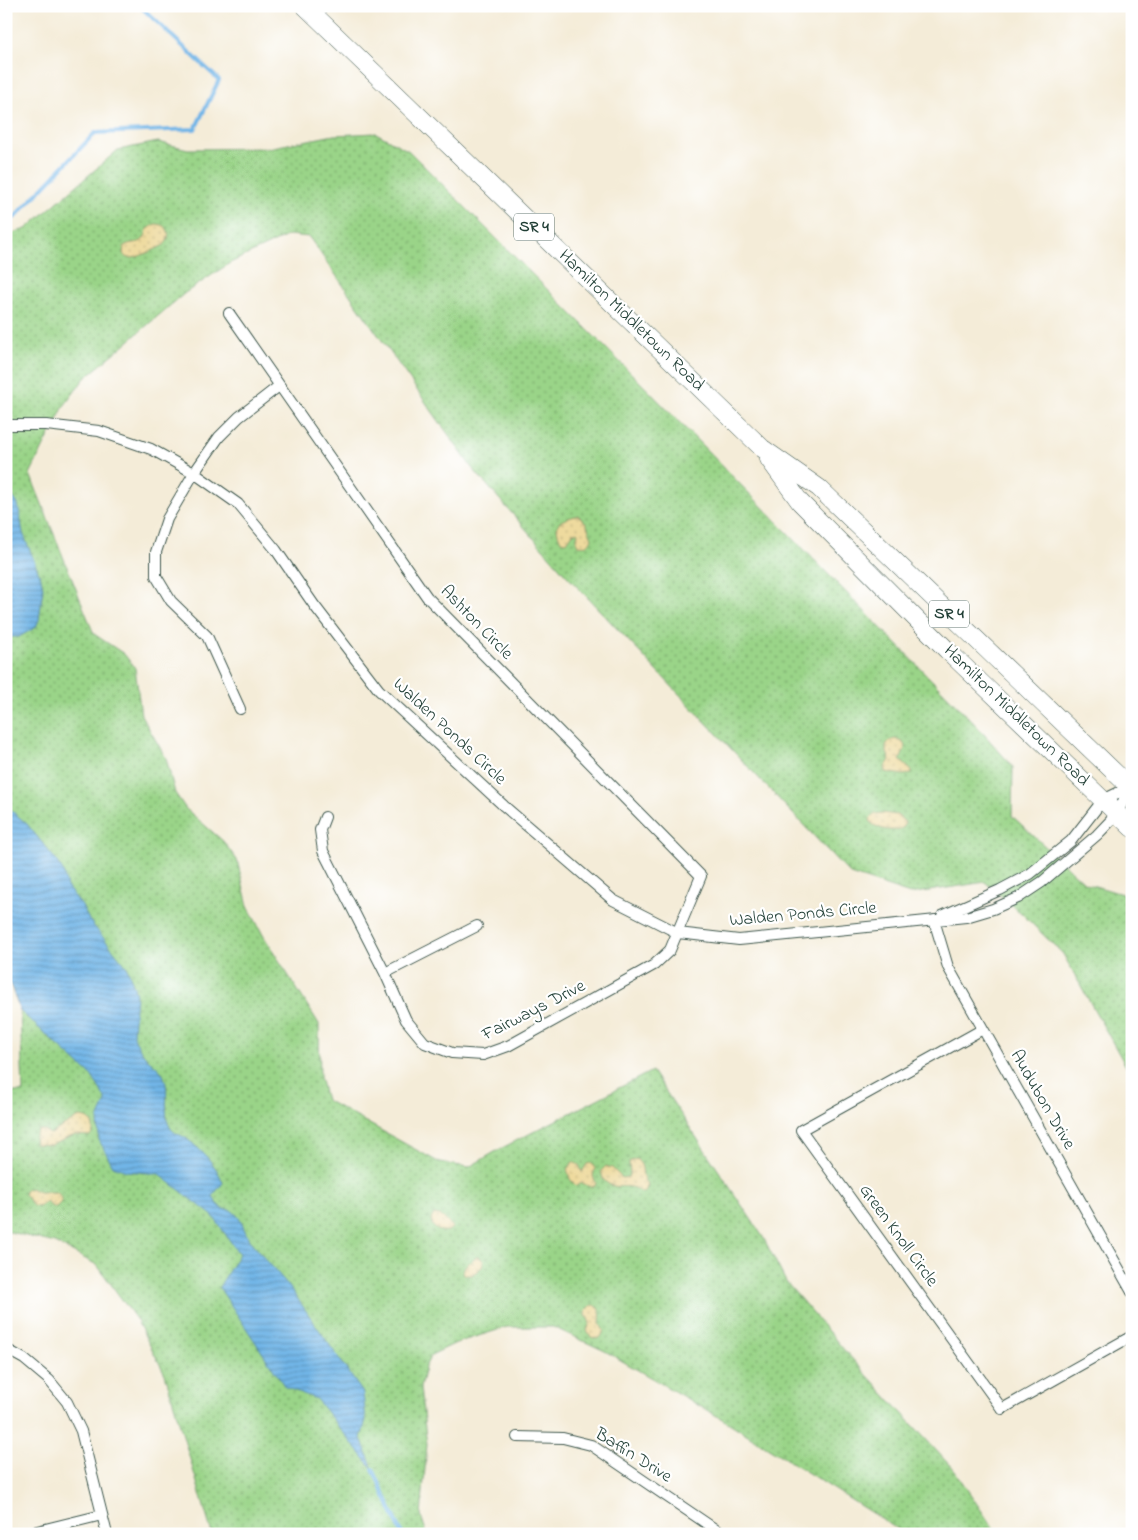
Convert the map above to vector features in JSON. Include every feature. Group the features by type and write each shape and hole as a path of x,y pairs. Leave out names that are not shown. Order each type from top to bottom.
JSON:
{"highway":[{"name":"Hamilton Middletown Road","path":"305,6 762,448 819,488 1131,788"},
{"name":"Hamilton Middletown Road","path":"762,448 800,502 947,650 1132,828"}],"street":[{"name":"Ashton Circle","path":"229,313 427,597 701,876 678,933"},
{"path":"240,708 207,636 171,601 156,576 156,552 167,519 194,473 219,437 240,417 279,386"},
{"name":"Walden Ponds Circle","path":"6,425 46,425 99,431 151,449 194,473 238,504 276,550 314,605 379,690 504,806 613,900 678,933 739,940 966,917 1018,898 1042,882 1071,858 1117,814 1131,788"},
{"name":"Walden Ponds Circle","path":"934,920 1030,874 1071,841 1102,800 1131,788"},
{"name":"Fairways Drive","path":"325,817 320,830 323,851 406,1020 425,1043 452,1054 483,1055 508,1046 654,965 670,950 678,933"},
{"name":"Audubon Drive","path":"934,920 948,966 1132,1292"},
{"path":"385,974 477,926"},
{"name":"Green Knoll Circle","path":"983,1029 801,1130 1002,1409 1132,1336"},
{"path":"6,1349 24,1359 49,1380 67,1402 81,1431 107,1534"},
{"name":"Baffin Drive","path":"517,1437 563,1438 591,1445 722,1534"},
{"path":"25,1534 102,1515"}],"green space":[{"path":"376,133 409,151 640,382 975,724 1013,767 1012,816 1085,883 1132,897 1132,1077 1063,954 1021,913 985,882 910,894 850,874 567,576 472,468 309,237 289,235 230,263 185,293 84,379 64,406 30,474 94,634 124,654 135,668 141,715 166,758 175,793 186,809 223,841 237,860 248,906 263,935 319,1024 320,1077 326,1100 440,1163 469,1167 500,1149 652,1071 763,1237 786,1282 845,1351 955,1471 997,1534 905,1534 729,1423 605,1351 553,1327 507,1327 456,1343 431,1355 425,1367 420,1388 427,1444 421,1516 427,1534 212,1534 165,1374 136,1319 97,1265 55,1243 6,1231 6,1092 23,1092 20,1011 6,972 6,235 26,229 118,150 158,142 188,149 268,148 334,135"}],"sand":[{"path":"155,224 163,226 168,231 168,238 164,245 136,257 126,257 123,253 124,246 141,241 147,230"},
{"path":"578,515 586,523 592,538 590,543 578,545 576,541 577,532 573,533 567,542 561,541 557,529 559,522"},
{"path":"895,739 903,742 905,747 900,760 911,770 911,774 903,775 886,772 885,767 890,760 886,745 889,741"},
{"path":"875,814 897,815 905,822 904,827 888,830 871,823 870,819"},
{"path":"79,1117 88,1119 91,1123 93,1131 90,1136 75,1135 51,1145 35,1144 34,1138 38,1130 44,1130 50,1134"},
{"path":"636,1159 641,1165 643,1178 648,1185 645,1192 640,1192 630,1187 610,1185 603,1179 601,1171 606,1166 612,1168 622,1178 628,1177 630,1172 629,1162"},
{"path":"573,1162 579,1165 582,1172 587,1164 592,1163 595,1169 593,1176 596,1183 595,1186 591,1187 582,1183 576,1186 570,1179 567,1169"},
{"path":"31,1188 39,1192 57,1192 61,1197 61,1202 56,1207 52,1207 47,1201 39,1207 33,1206 24,1194 26,1190"},
{"path":"434,1214 440,1215 453,1227 448,1231 436,1229 431,1219"},
{"path":"478,1256 484,1261 482,1267 472,1275 464,1275 465,1266"},
{"path":"594,1305 600,1312 600,1324 604,1331 601,1337 597,1339 591,1337 587,1330 590,1323 586,1310"}],"water":[{"path":"6,488 18,504 23,533 41,578 43,588 39,620 36,627 19,637 12,637 6,640"},
{"path":"6,806 27,824 55,859 63,871 67,887 82,906 89,920 127,967 136,996 133,1034 148,1060 163,1074 167,1090 167,1117 171,1129 187,1139 203,1153 220,1176 223,1183 213,1195 216,1203 223,1209 231,1210 239,1217 249,1240 288,1285 363,1393 366,1420 361,1438 373,1469 316,1399 285,1387 219,1287 239,1254 213,1216 159,1174 126,1171 113,1166 99,1140 98,1119 106,1101 100,1089 91,1075 20,1011 6,972"}],"waterway":[{"path":"6,218 14,218 95,133 195,129 219,80 140,6"},
{"path":"373,1469 402,1534"}]}
